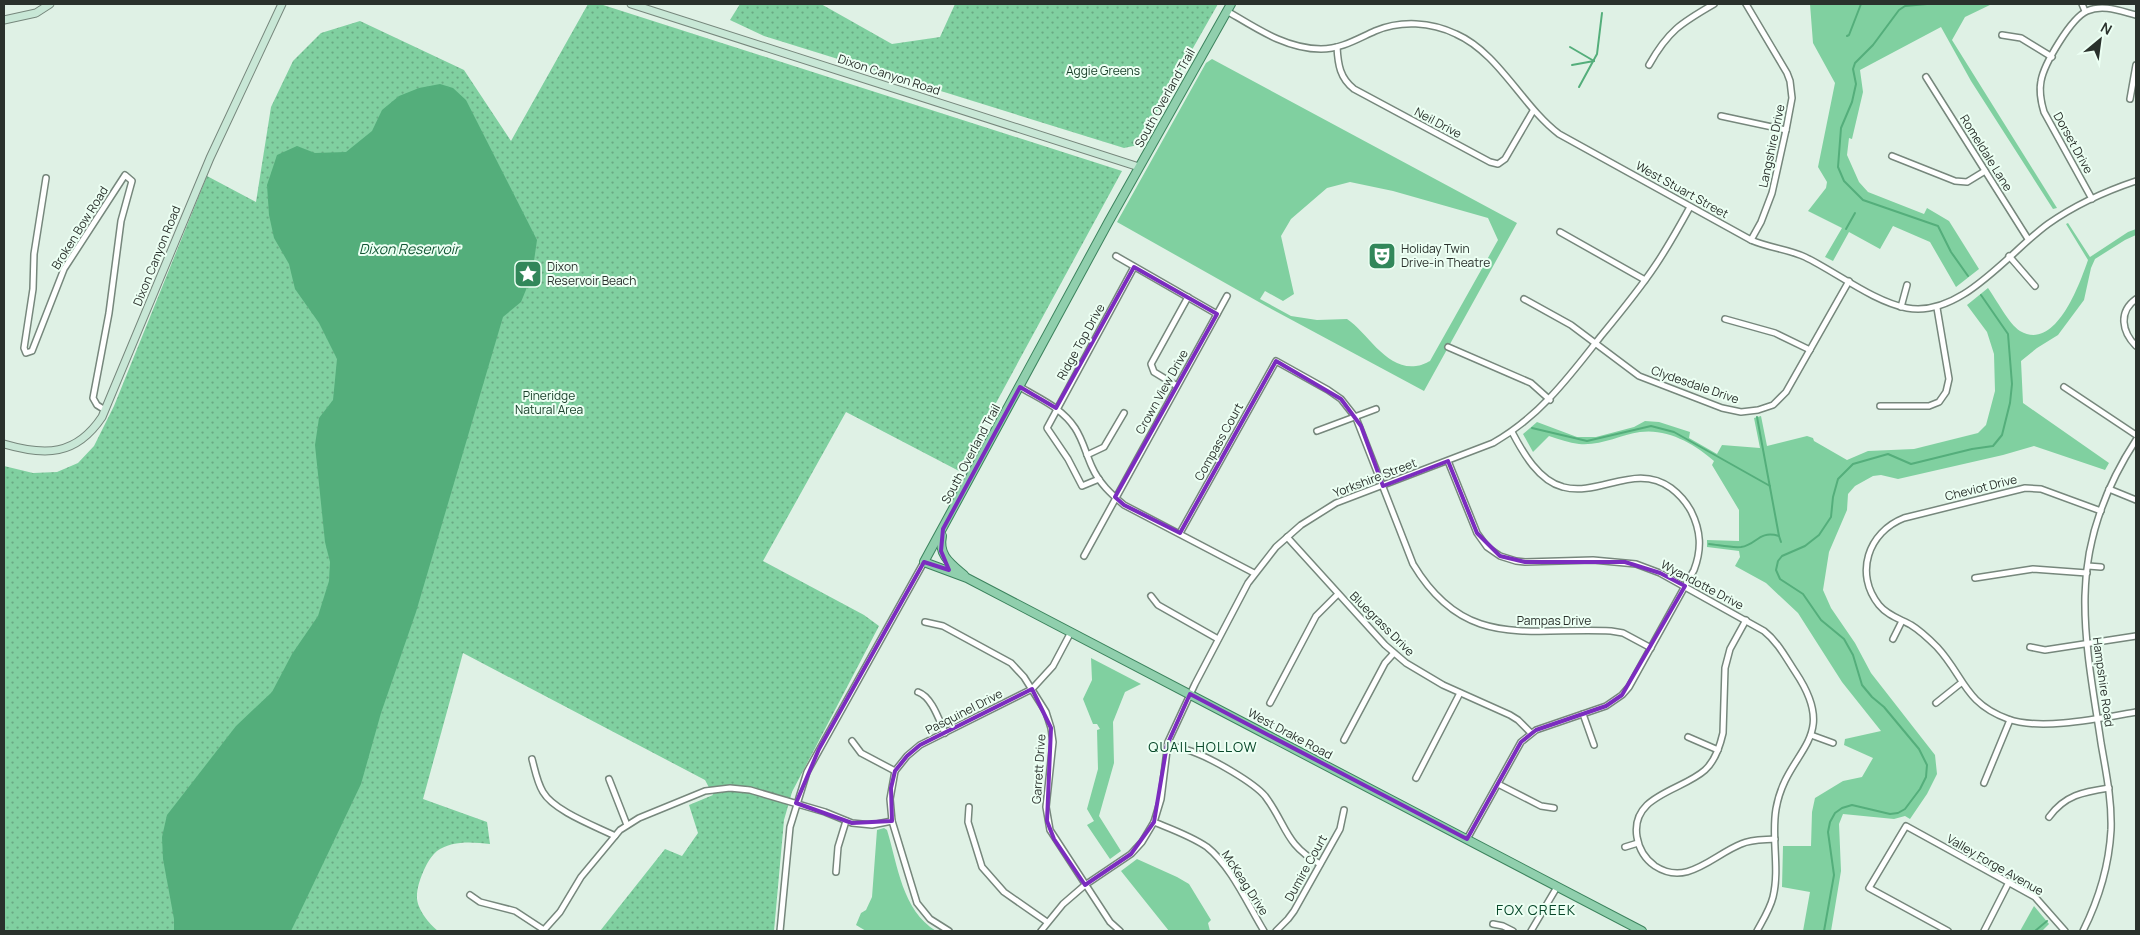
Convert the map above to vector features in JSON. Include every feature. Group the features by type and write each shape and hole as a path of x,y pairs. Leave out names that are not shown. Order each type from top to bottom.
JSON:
{"main road":[{"name":"South Overland Trail","path":"924,562 1139,167 1229,7"},
{"path":"943,529 940,542 943,555 967,578"},
{"name":"West Drake Road","path":"924,562 967,578 1642,931"}],"street":[{"path":"4,20 36,14 50,4"},
{"name":"Dixon Canyon Road","path":"4,444 34,451 58,451 79,442 96,426 105,410 210,158 282,4"},
{"name":"Dixon Canyon Road","path":"631,4 1139,167"},
{"path":"1649,65 1658,49 1674,29 1714,4"},
{"name":"Langshire Drive","path":"1746,4 1790,81 1792,98 1772,194 1752,240"},
{"path":"2082,4 2085,12 2106,8 2136,15"},
{"name":"West Stuart Street","path":"1229,7 1281,41 1319,49 1336,47 1378,30 1396,26 1418,24 1445,29 1459,35 1479,48 1545,124 1559,134 1762,245 1803,256 1880,298 1901,306 1920,310 1937,308 1957,299 2051,222 2092,199 2136,180"},
{"name":"Dorset Drive","path":"2085,12 2072,24 2052,56 2041,81 2042,106 2092,199"},
{"path":"2002,35 2021,38 2052,56"},
{"name":"Neil Drive","path":"1336,47 1341,73 1354,89 1490,162 1498,164 1505,159 1533,111"},
{"path":"2130,99 2136,65"},
{"name":"Romeldale Lane","path":"1926,77 2028,239"},
{"path":"1721,116 1786,130"},
{"path":"1892,156 1955,181 1967,182 1973,180 1985,171"},
{"name":"Broken Bow Road","path":"46,178 34,254 32,289 24,348 26,353 32,351 64,269 125,175 132,181 121,221 109,314 93,398 97,405 105,410"},
{"name":"Yorkshire Street","path":"1041,931 1047,922 1085,885 1132,854 1142,842 1154,822 1160,799 1167,744 1190,694 1254,574 1287,537 1312,517 1336,503 1494,443 1512,432 1550,400 1595,344 1645,280 1668,246 1690,207"},
{"path":"1560,232 1645,280"},
{"path":"1116,256 1217,314"},
{"path":"2009,256 2035,286"},
{"name":"Ridge Top Drive","path":"1099,479 1082,486 1068,459 1047,428 1056,408 1134,266"},
{"name":"Clydesdale Drive","path":"1524,299 1571,324 1639,376 1722,408 1741,412 1764,408 1780,399 1850,281"},
{"path":"1901,306 1907,285"},
{"name":"Crown View Drive","path":"1084,556 1227,296"},
{"path":"1177,386 1154,372 1151,364 1188,297"},
{"path":"2136,299 2126,311 2124,322 2126,334 2136,346"},
{"path":"1880,406 1929,406 1938,402 1946,392 1949,379 1937,308"},
{"path":"1725,319 1775,332 1810,350"},
{"path":"1448,347 1531,383 1550,400"},
{"name":"Pampas Drive","path":"1276,361 1341,399 1356,418 1413,564 1429,588 1456,612 1480,624 1505,630 1522,632 1611,631 1628,635 1650,648"},
{"name":"Compass Court","path":"1180,533 1276,361"},
{"path":"1020,387 1056,408 1076,429 1099,479 1115,498 1124,505 1180,533 1254,574"},
{"path":"2064,387 2136,435"},
{"path":"1317,431 1376,409"},
{"path":"1087,455 1104,447 1124,412"},
{"path":"1467,839 1514,751 1531,733 1545,726 1606,706 1622,695 1698,560 1699,532 1689,508 1675,492 1662,483 1640,478 1578,489 1562,487 1545,478 1512,432"},
{"name":"Hampshire Road","path":"2083,931 2100,893 2111,828 2109,788 2097,718 2088,644 2085,596 2087,573 2100,511 2109,489 2136,440"},
{"name":"Wyandotte Drive","path":"1448,461 1477,533 1487,547 1500,556 1526,562 1593,560 1625,562 1647,567 1746,620 1764,631 1775,641 1808,692 1814,716 1811,735 1779,798 1775,818 1776,876 1773,898 1757,931"},
{"name":"Cheviot Drive","path":"1902,621 1888,614 1878,605 1866,572 1866,563 1874,542 1888,526 1904,518 2025,488 2041,489 2100,511"},
{"path":"2109,489 2136,500"},
{"name":"Bluegrass Drive","path":"1287,537 1394,653 1423,674 1518,720 1531,733"},
{"name":"South Overland Trail","path":"780,931 790,827 807,772 924,562"},
{"path":"2088,566 2102,567"},
{"path":"1975,578 2033,569 2087,573"},
{"path":"1270,703 1316,616 1338,594"},
{"path":"1151,596 1158,605 1218,639"},
{"path":"1746,620 1727,659 1723,733 1718,750 1703,772 1652,800 1644,808 1637,826 1638,843 1644,856 1652,864 1662,870 1677,873 1692,871 1743,843 1775,839"},
{"path":"1893,639 1902,621 1921,633 1939,650 1969,694 1983,706 2010,720 2041,724 2136,712"},
{"name":"Garrett Drive","path":"925,622 943,626 1002,657 1019,670 1032,689 1049,719 1052,735 1046,807 1047,821 1054,839 1110,922 1120,931"},
{"name":"Pasquinel Drive","path":"948,931 930,919 917,903 892,821 890,799 896,771 913,750 1032,689 1053,666 1071,632"},
{"path":"2030,646 2045,650 2136,636"},
{"path":"1344,740 1386,663 1394,653"},
{"path":"1936,703 1961,683"},
{"path":"918,692 929,700 945,733"},
{"path":"1416,778 1460,693"},
{"path":"1584,714 1594,745"},
{"path":"1984,783 2010,720"},
{"path":"1811,735 1833,743"},
{"path":"1688,737 1718,750"},
{"path":"852,741 861,753 896,771"},
{"path":"1167,744 1197,753 1251,784 1266,798 1295,846 1307,857 1320,864"},
{"path":"532,759 540,785 547,798 566,811 615,836"},
{"path":"609,779 626,825"},
{"path":"1498,784 1541,806 1554,808"},
{"path":"470,895 480,902 514,911 544,930 560,912 581,877 626,825 705,791 722,788 742,789 796,803 846,821 872,825 892,821"},
{"path":"2049,817 2055,808 2068,798 2085,792 2109,788"},
{"path":"969,807 968,822 982,867 1004,892 1047,922"},
{"name":"Dumire Court","path":"1276,931 1288,919 1320,864 1342,824 1344,810"},
{"path":"836,872 838,848 846,821"},
{"name":"McKeag Drive","path":"1154,822 1195,840 1214,853 1234,881 1264,931"},
{"name":"Valley Forge Avenue","path":"1948,931 1870,888 1906,826 2035,897 2065,931"},
{"path":"1625,847 1638,843"},
{"path":"1984,931 2009,882"},
{"path":"1531,931 1557,886"},
{"path":"1493,924 1513,931"}],"highlighted area":[{"path":"1134,267 1217,314 1115,497 1124,505 1180,533 1276,361 1341,399 1361,426 1383,486 1448,461 1477,533 1500,556 1525,562 1625,562 1660,573 1685,586 1622,695 1606,706 1536,730 1521,742 1467,839 1190,694 1167,745 1154,822 1131,854 1085,885 1054,839 1047,821 1051,728 1032,689 920,745 907,756 895,771 891,788 892,821 852,823 796,803 819,749 924,562 949,570 941,551 943,529 1020,387 1056,408"}],"green space":[{"name":"Pineridge Natural Area","path":"588,4 600,4 1122,171 959,471 846,412 763,561 864,615 879,626 792,792 784,820 774,931 600,931 665,849 682,856 698,833 689,805 713,795 705,780 463,653 423,799 487,822 490,844 456,843 443,847 430,860 423,872 417,891 417,901 424,915 438,931 4,931 4,466 33,473 57,472 78,463 94,446 114,406 207,176 256,202 271,107 293,61 321,33 360,21 464,70 511,141"},
{"name":"Aggie Greens","path":"740,4 821,4 892,44 940,37 955,4 1218,4 1138,145 1124,148 764,36 730,20"},
{"path":"1810,4 1992,4 1965,17 1952,40 2057,208 2053,209 1971,81 1941,27 1860,70 1863,92 1852,139 1849,138 1847,155 1859,182 1868,192 1924,214 1927,208 1949,221 1979,269 1956,287 1930,242 1893,226 1880,249 1849,232 1833,261 1825,257 1842,228 1808,211 1826,188 1827,182 1818,167 1835,83 1813,43"},
{"path":"1212,59 1517,223 1424,391 1266,306 1117,222 1206,63","holes":["1350,182 1393,191 1488,218 1498,240 1430,361 1418,366 1405,366 1387,357 1347,319 1317,320 1291,316 1260,299 1265,291 1283,301 1294,294 1281,236 1291,219 1327,188"]},
{"path":"2068,223 2090,257 2128,232 2136,229 2136,235 2095,259 2091,268 2084,300 2058,335 2021,361 2023,403 2109,463 2105,470 2034,446 1898,479 1881,475 1873,476 1855,486 1848,494 1847,510 1829,552 1823,590 1831,608 1855,643 1871,673 1935,755 1937,774 1927,794 1910,819 1905,816 1894,819 1843,814 1839,824 1841,871 1831,931 1803,931 1810,892 1782,887 1783,846 1811,846 1812,812 1815,798 1843,781 1862,777 1873,758 1844,745 1845,739 1881,731 1842,682 1798,613 1766,583 1735,566 1740,557 1739,551 1707,547 1707,540 1739,541 1739,510 1712,465 1714,461 1689,443 1660,432 1633,433 1603,442 1587,444 1572,443 1549,436 1533,452 1523,434 1537,422 1577,437 1596,437 1634,427 1645,421 1659,422 1690,432 1689,438 1717,454 1722,445 1760,448 1754,418 1761,416 1767,446 1807,436 1847,460 1868,451 1914,449 1978,433 1986,425 1995,391 1994,354 1987,332 1967,305 1988,288 2007,317 2020,331 2033,335 2045,332 2055,324 2072,298 2088,260 2066,224"},
{"path":"1091,658 1141,684 1125,692 1113,722 1114,763 1099,816 1121,851 1110,859 1087,825 1094,821 1087,809 1098,769 1097,730 1100,729 1097,724 1093,724 1083,699 1092,680"},
{"path":"884,828 887,830 898,872 908,899 925,922 936,931 866,931 856,925 861,913 866,910 872,897 877,830"},
{"path":"1137,859 1189,884 1211,920 1208,923 1210,931 1169,931 1121,871"},
{"path":"2034,906 2049,924 2042,931 2020,931"}],"water":[{"name":"Dixon Reservoir","path":"440,84 453,88 466,100 537,240 532,275 521,302 503,317 416,612 381,713 361,784 291,931 174,931 174,919 163,859 162,837 167,815 236,726 272,692 292,654 318,616 329,581 330,562 325,542 315,445 319,418 333,400 337,359 319,323 295,289 289,264 274,238 269,215 267,185 277,155 297,146 315,153 346,152 372,131 382,110 399,96 419,88"}],"waterway":[{"path":"1847,36 1861,4"},
{"path":"1927,4 1905,6 1899,10 1873,45 1855,63 1853,69 1856,84 1852,102 1841,128 1838,167 1844,181 1863,200 1938,226 1951,252 1968,276"},
{"path":"1579,87 1597,54 1602,13"},
{"path":"1570,47 1594,61"},
{"path":"1572,65 1594,61"},
{"path":"1846,229 1855,213"},
{"path":"1824,931 1834,875 1828,832 1830,822 1835,813 1842,808 1852,805 1890,814 1898,813 1905,809 1920,789 1926,777 1927,765 1919,749 1884,707 1862,685 1853,655 1844,639 1821,620 1803,594 1780,579 1776,570 1778,561 1782,556 1805,546 1819,535 1831,517 1833,497 1838,479 1853,464 1888,454 1911,464 1972,449 1993,446 2002,435 2010,403 2012,384 2008,334 1981,295"},
{"path":"1757,417 1781,542"},
{"path":"1532,428 1587,441 1651,426 1674,432 1770,486"},
{"path":"1709,544 1741,547 1751,544 1762,536 1779,536"},
{"path":"2035,931 2047,921"}],"place":[{"name":"Holiday Twin Drive-in Theatre","path":"1382,256"},
{"name":"Dixon Reservoir Beach","path":"528,274"}],"district":[{"name":"QUAIL HOLLOW","path":"1203,747"},
{"name":"FOX CREEK","path":"1536,910"}]}
